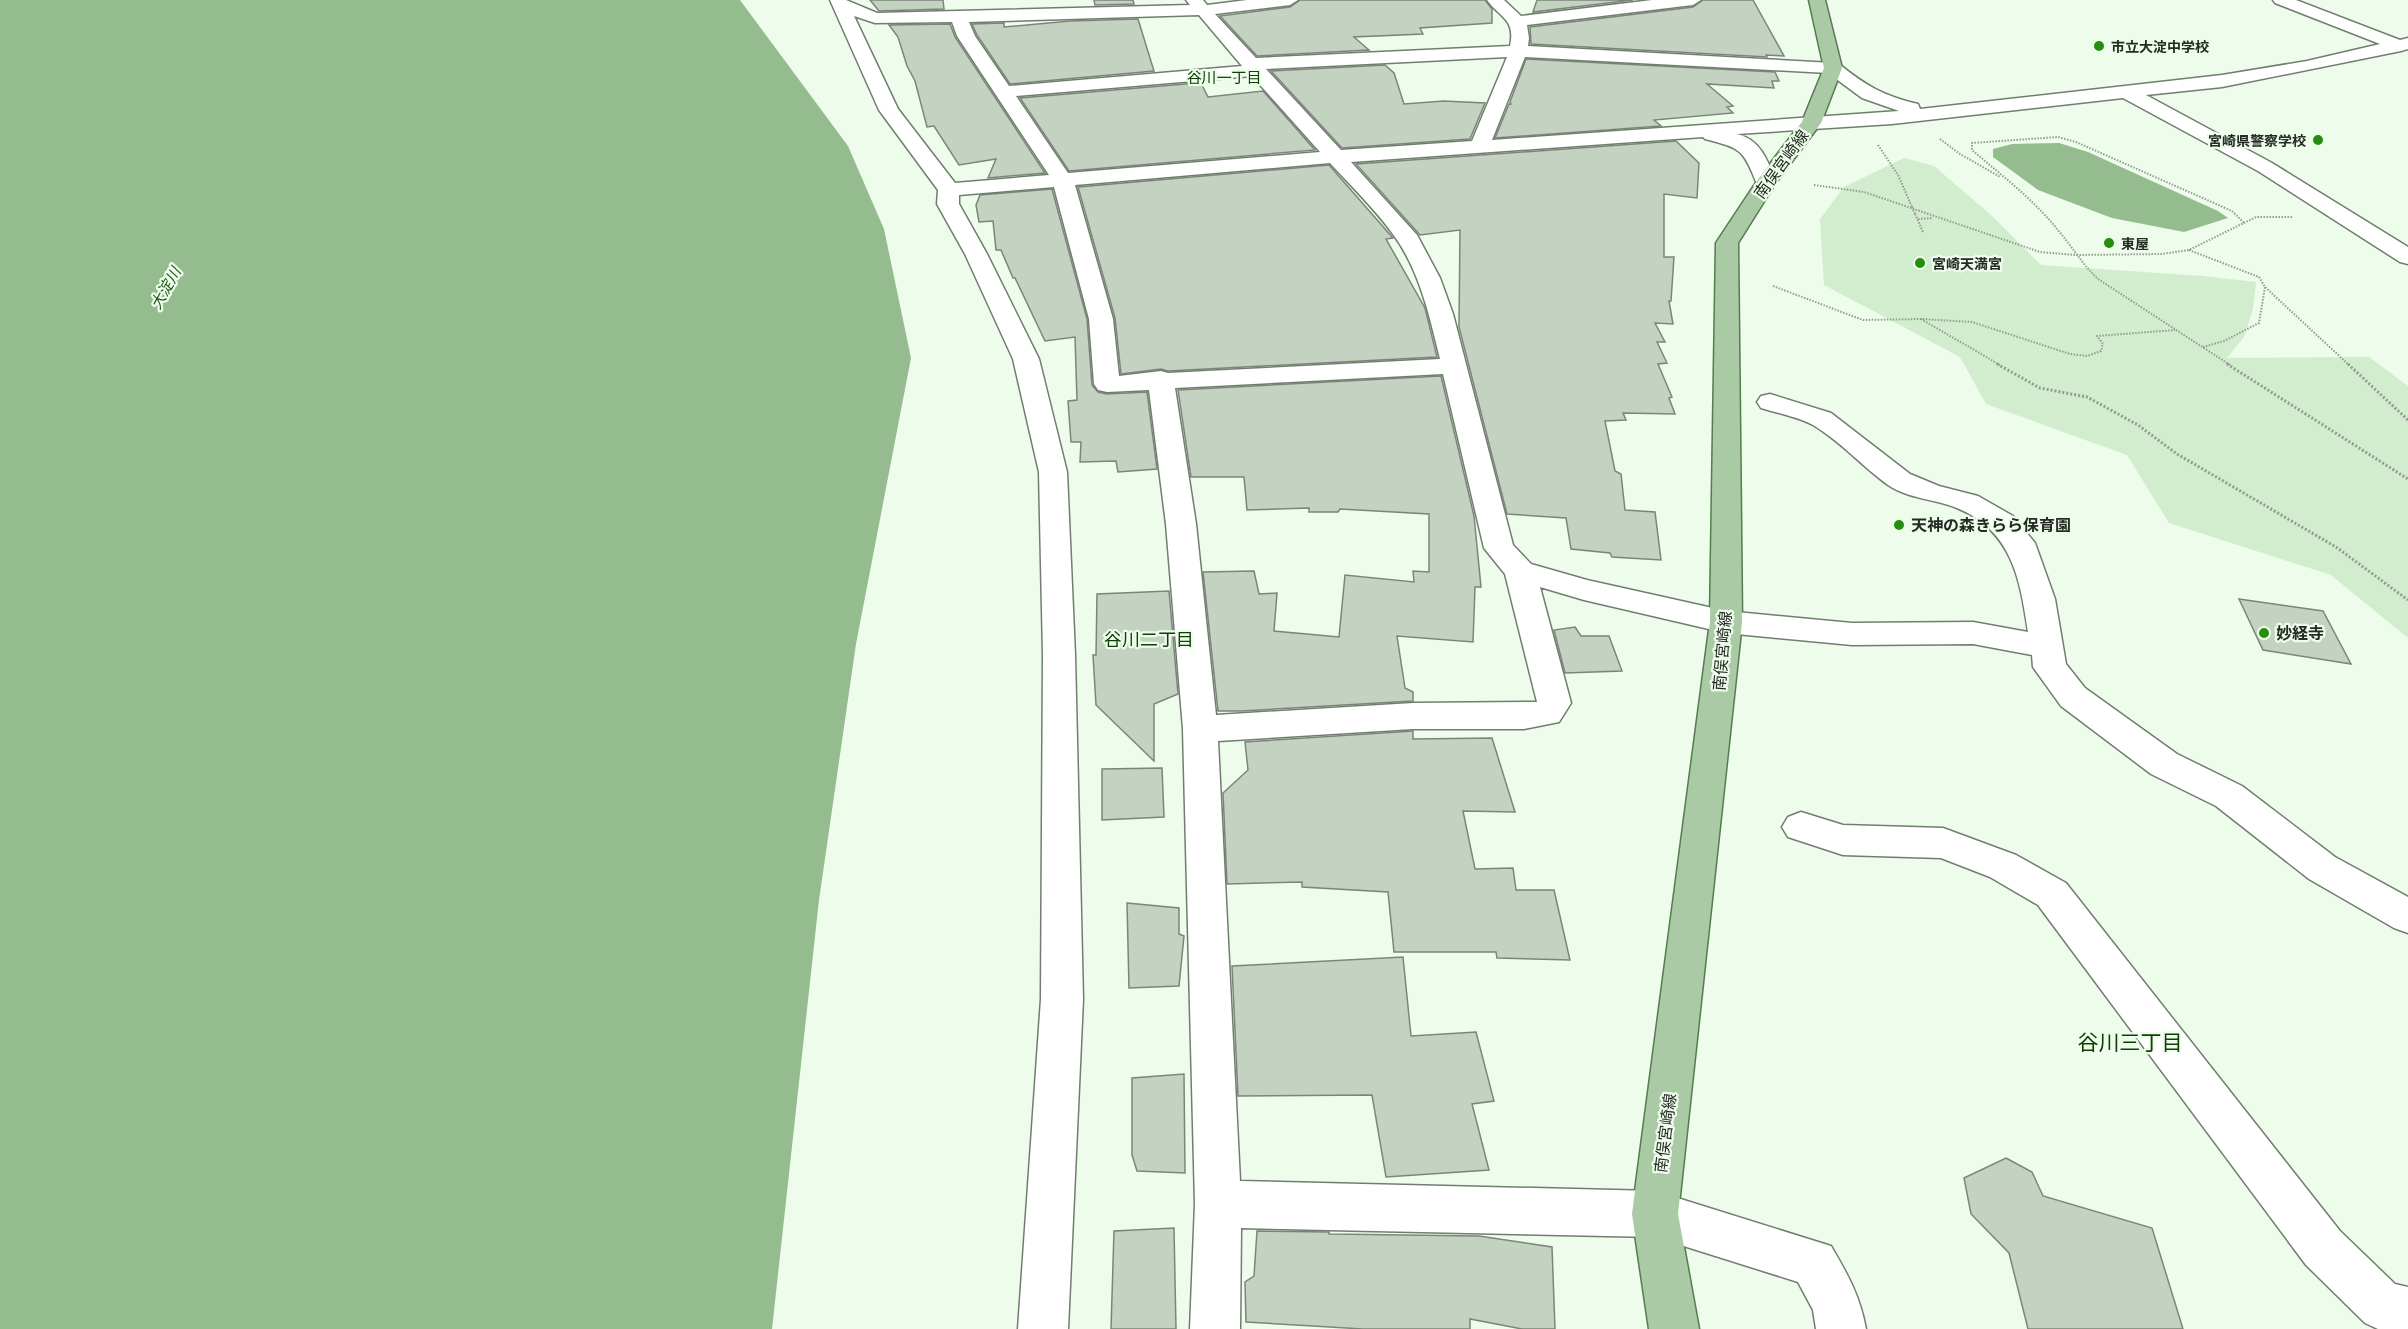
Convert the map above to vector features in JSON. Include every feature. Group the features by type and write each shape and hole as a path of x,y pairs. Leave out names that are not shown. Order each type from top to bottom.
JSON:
{"main road":[{"path":"1817,0 1833,68"},
{"name":"南俣宮崎線","path":"1674,1329 1655,1214 1726,622 1727,243 1766,182 1811,123 1833,68"}],"street":[{"path":"871,0 875,18"},
{"path":"839,2 875,18 959,17 1290,0"},
{"path":"1479,147 1519,51 1521,30 1516,21 1495,0"},
{"path":"1516,21 1693,0"},
{"path":"2281,0 2405,46"},
{"path":"839,2 889,110 949,190 948,204 976,254 1026,359 1053,472 1059,654 1062,999 1043,1329"},
{"path":"1199,5 1333,157 1406,235 1428,278 1454,366 1499,548 1520,571 1554,703 1547,714 1524,716 1413,716 1200,729"},
{"path":"959,17 966,36 1063,181 1101,319 1107,384 1161,379 1454,366"},
{"path":"949,190 1333,157 1811,123 1958,110 2222,81 2405,46"},
{"path":"1002,92 1253,67 1519,51 1833,68 1859,90 1875,99 1915,108 1958,110"},
{"path":"2125,91 2265,168 2408,257"},
{"path":"1683,131 1737,141 1753,150 1766,182"},
{"path":"1161,379 1181,524 1200,729 1218,1204 1215,1329"},
{"path":"1770,402 1822,419 1900,480 1929,492 1968,502 2003,523 2020,543 2039,599 2050,667 2073,697 2164,764 2229,796 2322,868 2408,916"},
{"path":"1520,571 1584,590 1726,622 1852,634 1973,633 2046,646"},
{"path":"1801,827 1843,840 1943,843 2003,866 2052,894 2323,1248 2382,1306 2408,1312"},
{"path":"1218,1204 1655,1214 1815,1263 1837,1304 1841,1329"}],"path":[{"path":"2244,223 2232,211 2076,142 2058,137 1971,143 1972,150 2057,228 2076,255 2098,279 2408,479"},
{"path":"1875,141 1898,175 1923,232"},
{"path":"1960,154 2010,183"},
{"path":"1814,185 1864,192 2040,252 2076,255 2162,254 2189,250 2256,217 2345,218"},
{"path":"1918,219 1937,218"},
{"path":"2189,250 2259,277 2265,286 2408,420"},
{"path":"1773,286 1863,320 1922,319 1972,322 2070,354 2087,356 2101,351 2103,344 2097,336 2175,330"},
{"path":"2203,348 2224,341 2259,323 2265,286"},
{"path":"1922,319 2040,388 2087,397 2138,425 2177,454 2337,548 2408,600"}],"shaded area":[{"path":"1904,158 1934,166 1991,215 2041,265 2256,282 2253,309 2244,337 2227,358 2369,357 2408,386 2408,638 2331,575 2169,523 2127,455 1986,404 1960,357 1824,285 1820,219 1844,187"}],"water":[{"name":"大淀川","path":"0,0 740,0 848,146 884,229 911,358 856,644 819,900 772,1329 0,1329"},
{"path":"2059,143 2088,152 2218,211 2228,218 2184,232 2112,218 2038,190 1993,157 1993,149 2012,144"}],"building":[{"path":"870,0 943,0 944,9 879,11"},
{"path":"1094,0 1133,0 1134,4 1095,5"},
{"path":"1300,0 1485,0 1492,9 1492,23 1420,28 1423,34 1354,37 1369,50 1257,56 1220,16 1290,7"},
{"path":"1537,0 1633,0 1533,12"},
{"path":"1703,0 1753,0 1784,56 1766,55 1767,57 1531,44 1530,27 1693,7"},
{"path":"1138,19 1154,71 1010,84 972,24 1004,23 1004,27 1070,21"},
{"path":"950,24 955,37 1045,173 988,178 996,159 959,165 934,126 927,127 915,81 907,66 898,37 889,25"},
{"path":"1526,59 1775,72 1779,81 1772,81 1774,88 1707,84 1733,106 1727,107 1733,113 1654,120 1661,126 1495,138 1509,104 1511,104"},
{"path":"1385,65 1394,73 1404,104 1444,101 1485,103 1470,139 1342,148 1271,71"},
{"path":"1201,83 1208,97 1263,91 1315,150 1069,171 1020,98"},
{"path":"1676,141 1699,163 1697,198 1664,194 1664,257 1674,257 1671,301 1669,301 1673,324 1655,323 1665,342 1657,342 1667,363 1658,364 1672,397 1669,398 1675,414 1623,413 1626,420 1605,421 1615,471 1621,474 1625,510 1655,512 1661,560 1612,557 1610,553 1571,549 1566,518 1507,514 1459,327 1460,230 1420,235 1356,164"},
{"path":"1329,165 1393,238 1386,239 1425,308 1437,357 1168,371 1161,369 1121,374 1115,318 1078,187"},
{"path":"1052,189 1087,319 1092,385 1098,392 1107,394 1147,392 1157,469 1118,472 1116,461 1080,462 1081,442 1071,442 1068,401 1077,400 1075,337 1045,341 1001,250 996,250 993,221 979,222 976,205 980,195"},
{"path":"1441,376 1474,516 1481,587 1475,587 1473,642 1397,636 1405,688 1413,692 1413,701 1218,711 1203,572 1254,571 1259,594 1277,593 1274,631 1339,637 1345,575 1414,582 1413,571 1429,572 1429,514 1340,509 1338,512 1309,512 1309,508 1247,510 1244,477 1191,477 1178,390"},
{"path":"1169,591 1178,694 1154,704 1154,761 1096,705 1093,655 1096,655 1097,594"},
{"path":"2239,599 2323,611 2351,664 2263,650"},
{"path":"1575,627 1581,636 1609,636 1622,671 1565,673 1554,630"},
{"path":"1413,731 1413,739 1492,738 1515,812 1463,811 1475,869 1513,868 1516,890 1554,890 1570,960 1497,958 1496,952 1394,952 1388,892 1302,887 1302,882 1227,884 1223,793 1248,770 1245,742"},
{"path":"1162,768 1164,817 1102,820 1102,769"},
{"path":"1127,903 1179,908 1179,934 1184,936 1179,986 1129,988"},
{"path":"1403,957 1411,1036 1476,1032 1494,1101 1472,1104 1489,1170 1386,1177 1372,1095 1238,1096 1232,966"},
{"path":"1184,1074 1185,1173 1137,1171 1132,1155 1132,1078"},
{"path":"2006,1158 2032,1172 2043,1196 2152,1228 2183,1329 2028,1329 2009,1253 1971,1214 1964,1178"},
{"path":"1174,1228 1176,1329 1111,1329 1114,1231"},
{"path":"1257,1231 1479,1236 1552,1247 1555,1329 1522,1329 1470,1319 1470,1329 1363,1329 1246,1322 1245,1282 1254,1276"}],"place":[{"name":"市立大淀中学校","path":"2099,46"},
{"name":"宮崎県警察学校","path":"2318,140"},
{"name":"東屋","path":"2109,243"},
{"name":"宮崎天満宮","path":"1920,263"},
{"name":"天神の森きらら保育園","path":"1899,525"},
{"name":"妙経寺","path":"2264,633"}],"district":[{"name":"谷川一丁目","path":"1224,77"},
{"name":"谷川二丁目","path":"1149,639"},
{"name":"谷川三丁目","path":"2130,1042"}]}
